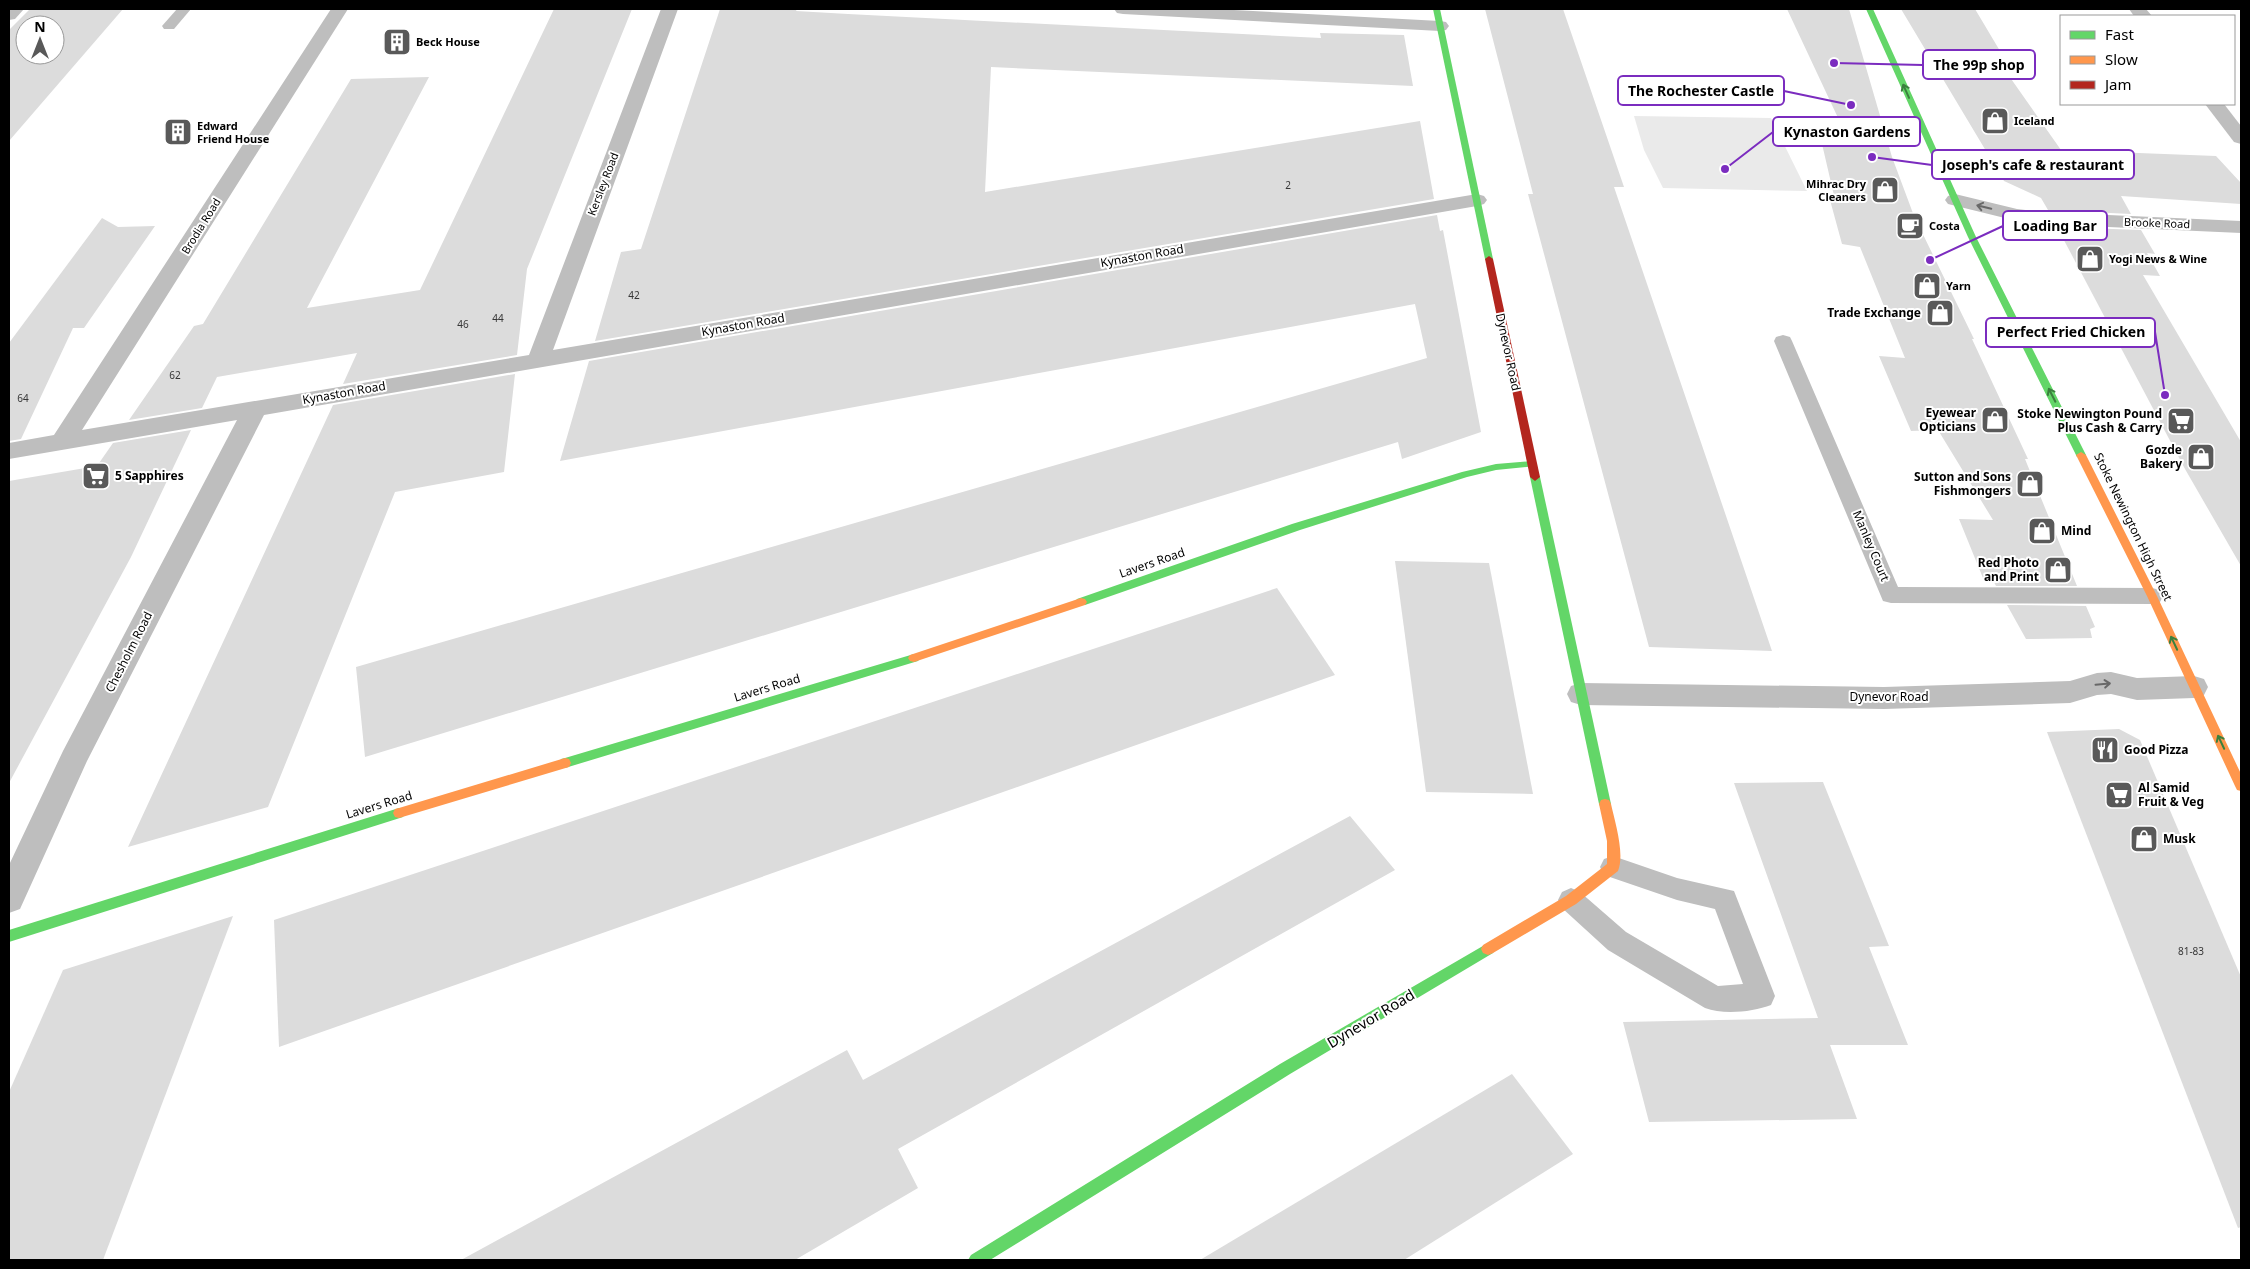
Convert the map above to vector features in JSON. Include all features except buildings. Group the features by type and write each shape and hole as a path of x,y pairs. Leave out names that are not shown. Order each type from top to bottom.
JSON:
{"main road":[{"name":"Stoke Newington High Street","path":"1869,9 1955,200 2152,596 2241,786"},
{"name":"Dynevor Road","path":"976,1260 1285,1069 1572,900 1613,867 1613,841 1438,17"},
{"name":"Lavers Road","path":"9,936 343,830 950,647 1296,527 1466,474 1496,467 1532,464"}],"street":[{"path":"9,15 15,9"},
{"name":"Brodia Road","path":"62,442 339,9"},
{"name":"Kersley Road","path":"538,360 670,9"},
{"path":"1123,9 1438,17"},
{"path":"2215,105 2241,138"},
{"name":"Kynaston Road","path":"9,451 1477,200"},
{"name":"Brooke Road","path":"1955,200 2017,215 2042,218 2241,227"},
{"name":"Chesholm Road","path":"9,899 73,760 255,409"},
{"name":"Dynevor Road","path":"1581,694 1884,698 2070,692 2097,684 2111,683 2137,689 2194,687"}],"lane":[{"path":"169,26 184,9"},
{"name":"Manley Court","path":"1783,341 1892,595 2152,596"},
{"path":"1572,900 1617,941 1715,999 1761,996 1726,899 1677,889 1613,867"}],"shaded area":[{"path":"1634,116 1771,118 1807,191 1663,188 1644,150"}],"traffic: fast":[{"path":"1436,9 1489,259"},
{"path":"1869,9 1972,237 2081,455"},
{"path":"1081,602 1296,527 1466,474 1496,467 1532,464"},
{"path":"1535,477 1605,804"},
{"path":"565,763 914,658"},
{"path":"9,936 399,813"},
{"path":"976,1260 1285,1069 1488,949"}],"traffic: slow":[{"path":"2081,455 2152,596 2241,786"},
{"path":"914,658 1081,602"},
{"path":"399,813 565,763"},
{"path":"1488,949 1571,900 1613,867 1613,841 1605,804"}],"traffic: jam":[{"path":"1489,259 1535,477"}],"place":[{"name":"Beck House","path":"397,42"},
{"name":"The 99p shop","path":"1834,63"},
{"name":"The Rochester Castle","path":"1851,105"},
{"name":"Iceland","path":"1995,121"},
{"name":"Edward Friend House","path":"178,132"},
{"name":"Joseph's cafe & restaurant","path":"1872,157"},
{"name":"Kynaston Gardens","path":"1725,169"},
{"name":"Mihrac Dry Cleaners","path":"1885,190"},
{"name":"Costa","path":"1910,226"},
{"name":"Yogi News & Wine","path":"2090,259"},
{"name":"Loading Bar","path":"1930,260"},
{"name":"Yarn","path":"1927,286"},
{"name":"Trade Exchange","path":"1940,313"},
{"name":"Perfect Fried Chicken","path":"2165,395"},
{"name":"Eyewear Opticians","path":"1995,420"},
{"name":"Stoke Newington Pound Plus Cash & Carry","path":"2181,421"},
{"name":"Gozde Bakery","path":"2201,457"},
{"name":"5 Sapphires","path":"96,476"},
{"name":"Sutton and Sons Fishmongers","path":"2030,484"},
{"name":"Mind","path":"2042,531"},
{"name":"Red Photo and Print","path":"2058,570"},
{"name":"Good Pizza","path":"2105,750"},
{"name":"Al Samid Fruit & Veg","path":"2119,795"},
{"name":"Musk","path":"2144,839"}]}
